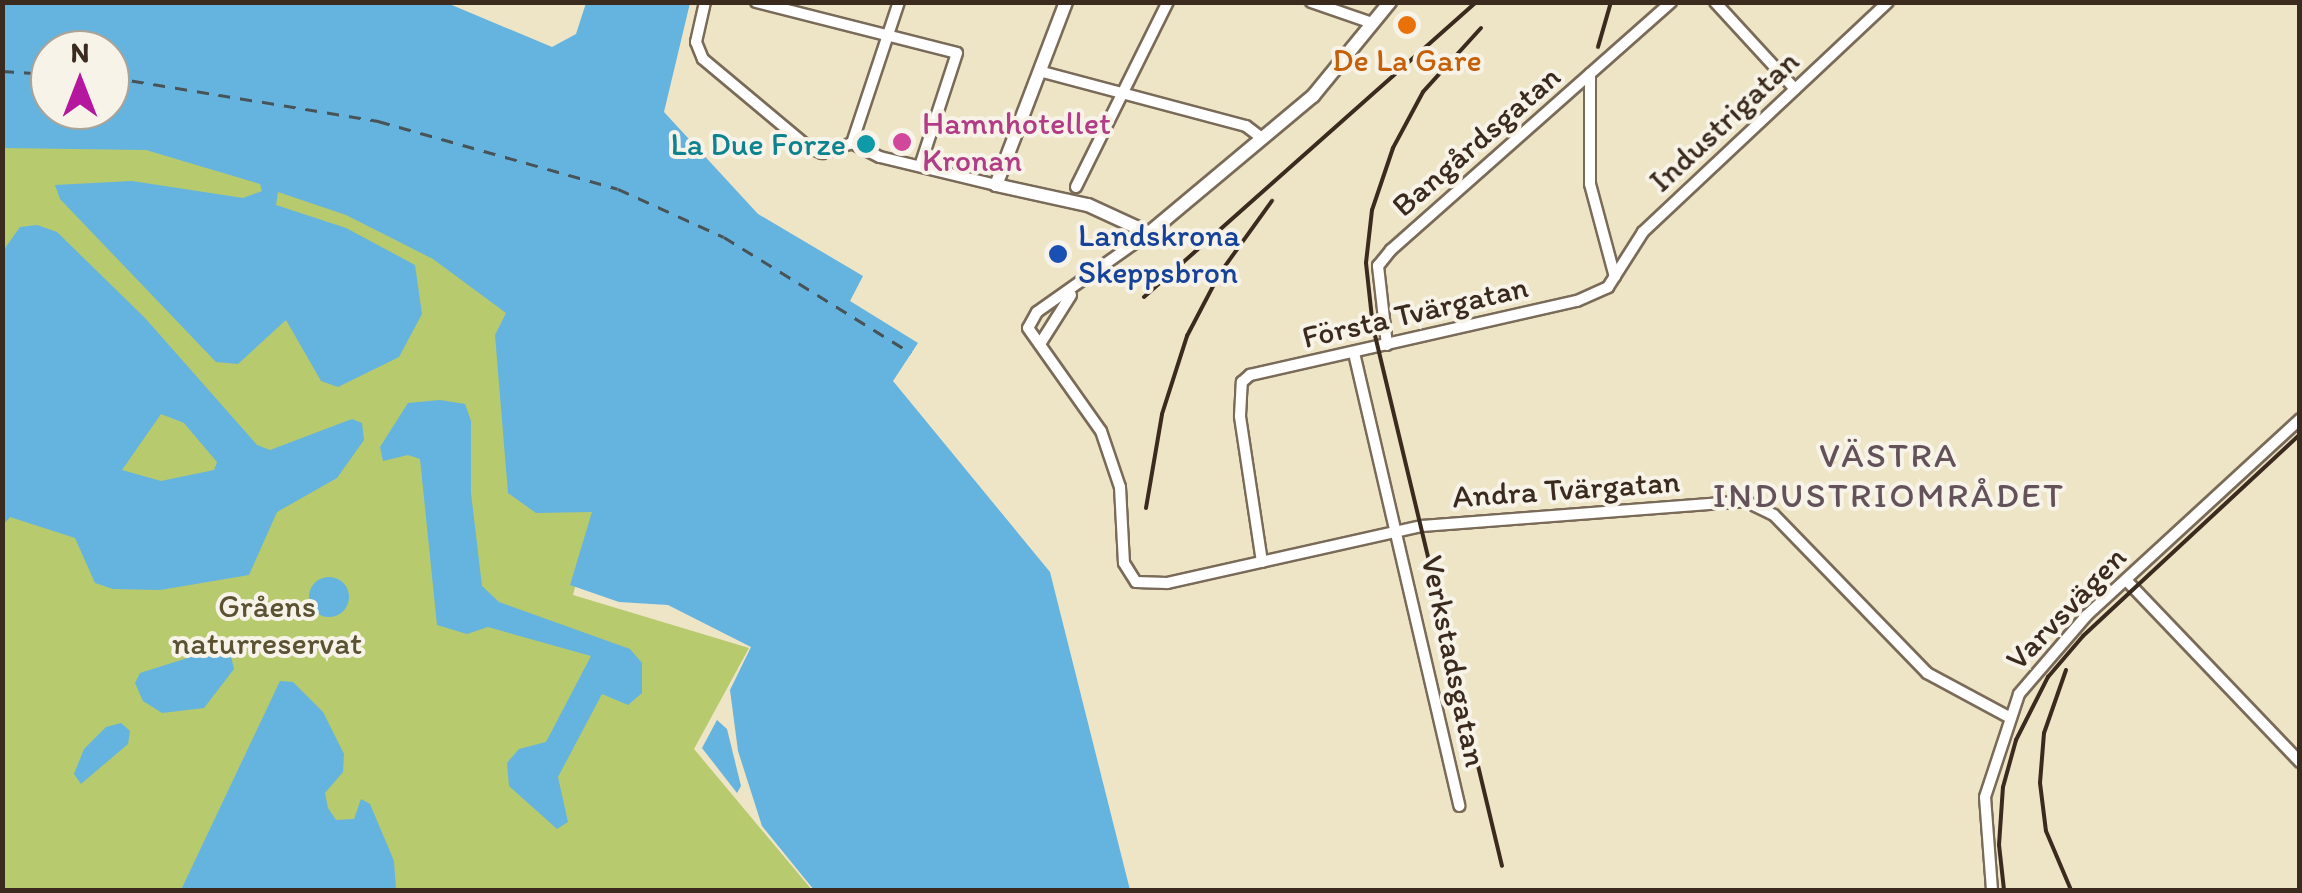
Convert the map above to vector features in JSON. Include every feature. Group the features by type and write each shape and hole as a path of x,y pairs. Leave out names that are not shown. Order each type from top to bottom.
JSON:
{"street":[{"path":"705,2 696,49 807,146 822,153 852,143 920,166 1088,206 1149,234"},
{"path":"756,2 956,53 920,166"},
{"path":"852,143 899,2"},
{"path":"996,185 1066,2"},
{"path":"1076,188 1168,2"},
{"path":"1311,2 1335,5 1372,23"},
{"path":"1074,291 1040,344 1028,333 1031,317 1074,291 1149,234 1314,96 1390,2"},
{"name":"Bangårdsgatan","path":"1387,346 1378,266 1670,2"},
{"path":"1715,2 1795,89"},
{"name":"Industrigatan","path":"1611,282 1643,232 1888,2"},
{"path":"1039,71 1246,126 1263,139"},
{"path":"1590,74 1590,184 1611,282"},
{"name":"Första Tvärgatan","path":"1262,562 1241,390 1250,375 1577,300 1611,282"},
{"name":"Andra Tvärgatan","path":"1040,344 1100,431 1120,486 1124,563 1136,582 1151,585 1400,530 1758,503 1902,652 1960,694 2006,716"},
{"name":"Verkstadsgatan","path":"1354,353 1400,530 1459,806"},
{"name":"Varvsvägen","path":"1992,890 1985,797 2006,716 2050,654 2300,420"},
{"path":"2126,580 2300,762"}],"green space":[{"name":"Gråens naturreservat","path":"3,133 151,148 261,183 273,210 271,193 285,189 368,220 462,270 512,317 596,506 573,595 749,648 694,749 812,890 3,890"}],"water":[{"path":"3,2 447,3 552,47 576,34 586,3 690,3 664,112 758,214 863,276 850,301 918,343 893,381 1050,572 1130,890 814,890 762,826 738,751 730,690 751,647 668,605 619,602 570,585 592,512 536,513 508,493 495,335 506,313 433,259 346,215 278,192 276,205 346,228 415,265 422,314 399,357 338,387 321,381 286,320 238,364 216,362 60,199 55,185 132,181 243,198 262,191 260,184 146,150 3,148"},
{"path":"37,225 57,232 145,318 257,445 270,450 352,419 362,423 364,440 337,478 277,512 249,575 160,590 113,589 95,583 75,538 10,517 3,525 3,251 20,227","holes":["161,414 184,423 217,462 214,470 161,481 122,470"]},
{"path":"440,400 465,404 471,421 471,493 482,586 499,602 630,649 642,663 642,693 628,705 602,694 558,777 568,822 557,829 509,786 507,763 519,749 546,742 591,656 488,627 467,634 437,625 420,459 408,455 383,461 380,447 408,403"},
{"path":"329,577 343,583 349,597 343,611 329,617 315,611 309,597 315,583"},
{"path":"216,649 230,652 234,669 204,708 162,713 143,701 135,683 140,673"},
{"path":"280,681 293,682 323,712 344,754 343,772 325,793 328,808 336,820 354,819 361,799 370,804 394,861 396,890 181,890"},
{"path":"717,720 727,729 741,786 737,793 702,748"},
{"path":"121,723 130,731 128,744 81,784 74,774 84,749 106,727"}],"ferry route":[{"path":"2,71 30,73"},
{"path":"130,80 378,121 618,189 724,237 911,353"}],"railway":[{"path":"1144,297 1476,2"},
{"path":"1598,47 1611,2"},
{"path":"1481,28 1423,92 1393,148 1372,210 1366,263 1373,327 1502,866"},
{"path":"1146,508 1162,414 1187,336 1220,273 1272,201"},
{"path":"2004,890 1999,845 2003,787 2016,740 2048,677 2083,636 2300,434"},
{"path":"2066,670 2044,733 2040,783 2046,831 2071,890"}],"place":[{"name":"De La Gare","path":"1407,25"},
{"name":"Hamnhotellet Kronan","path":"902,142"},
{"name":"La Due Forze","path":"866,144"},
{"name":"Landskrona Skeppsbron","path":"1058,254"}],"district":[{"name":"VÄSTRA INDUSTRIOMRÅDET","path":"1889,475"}]}
